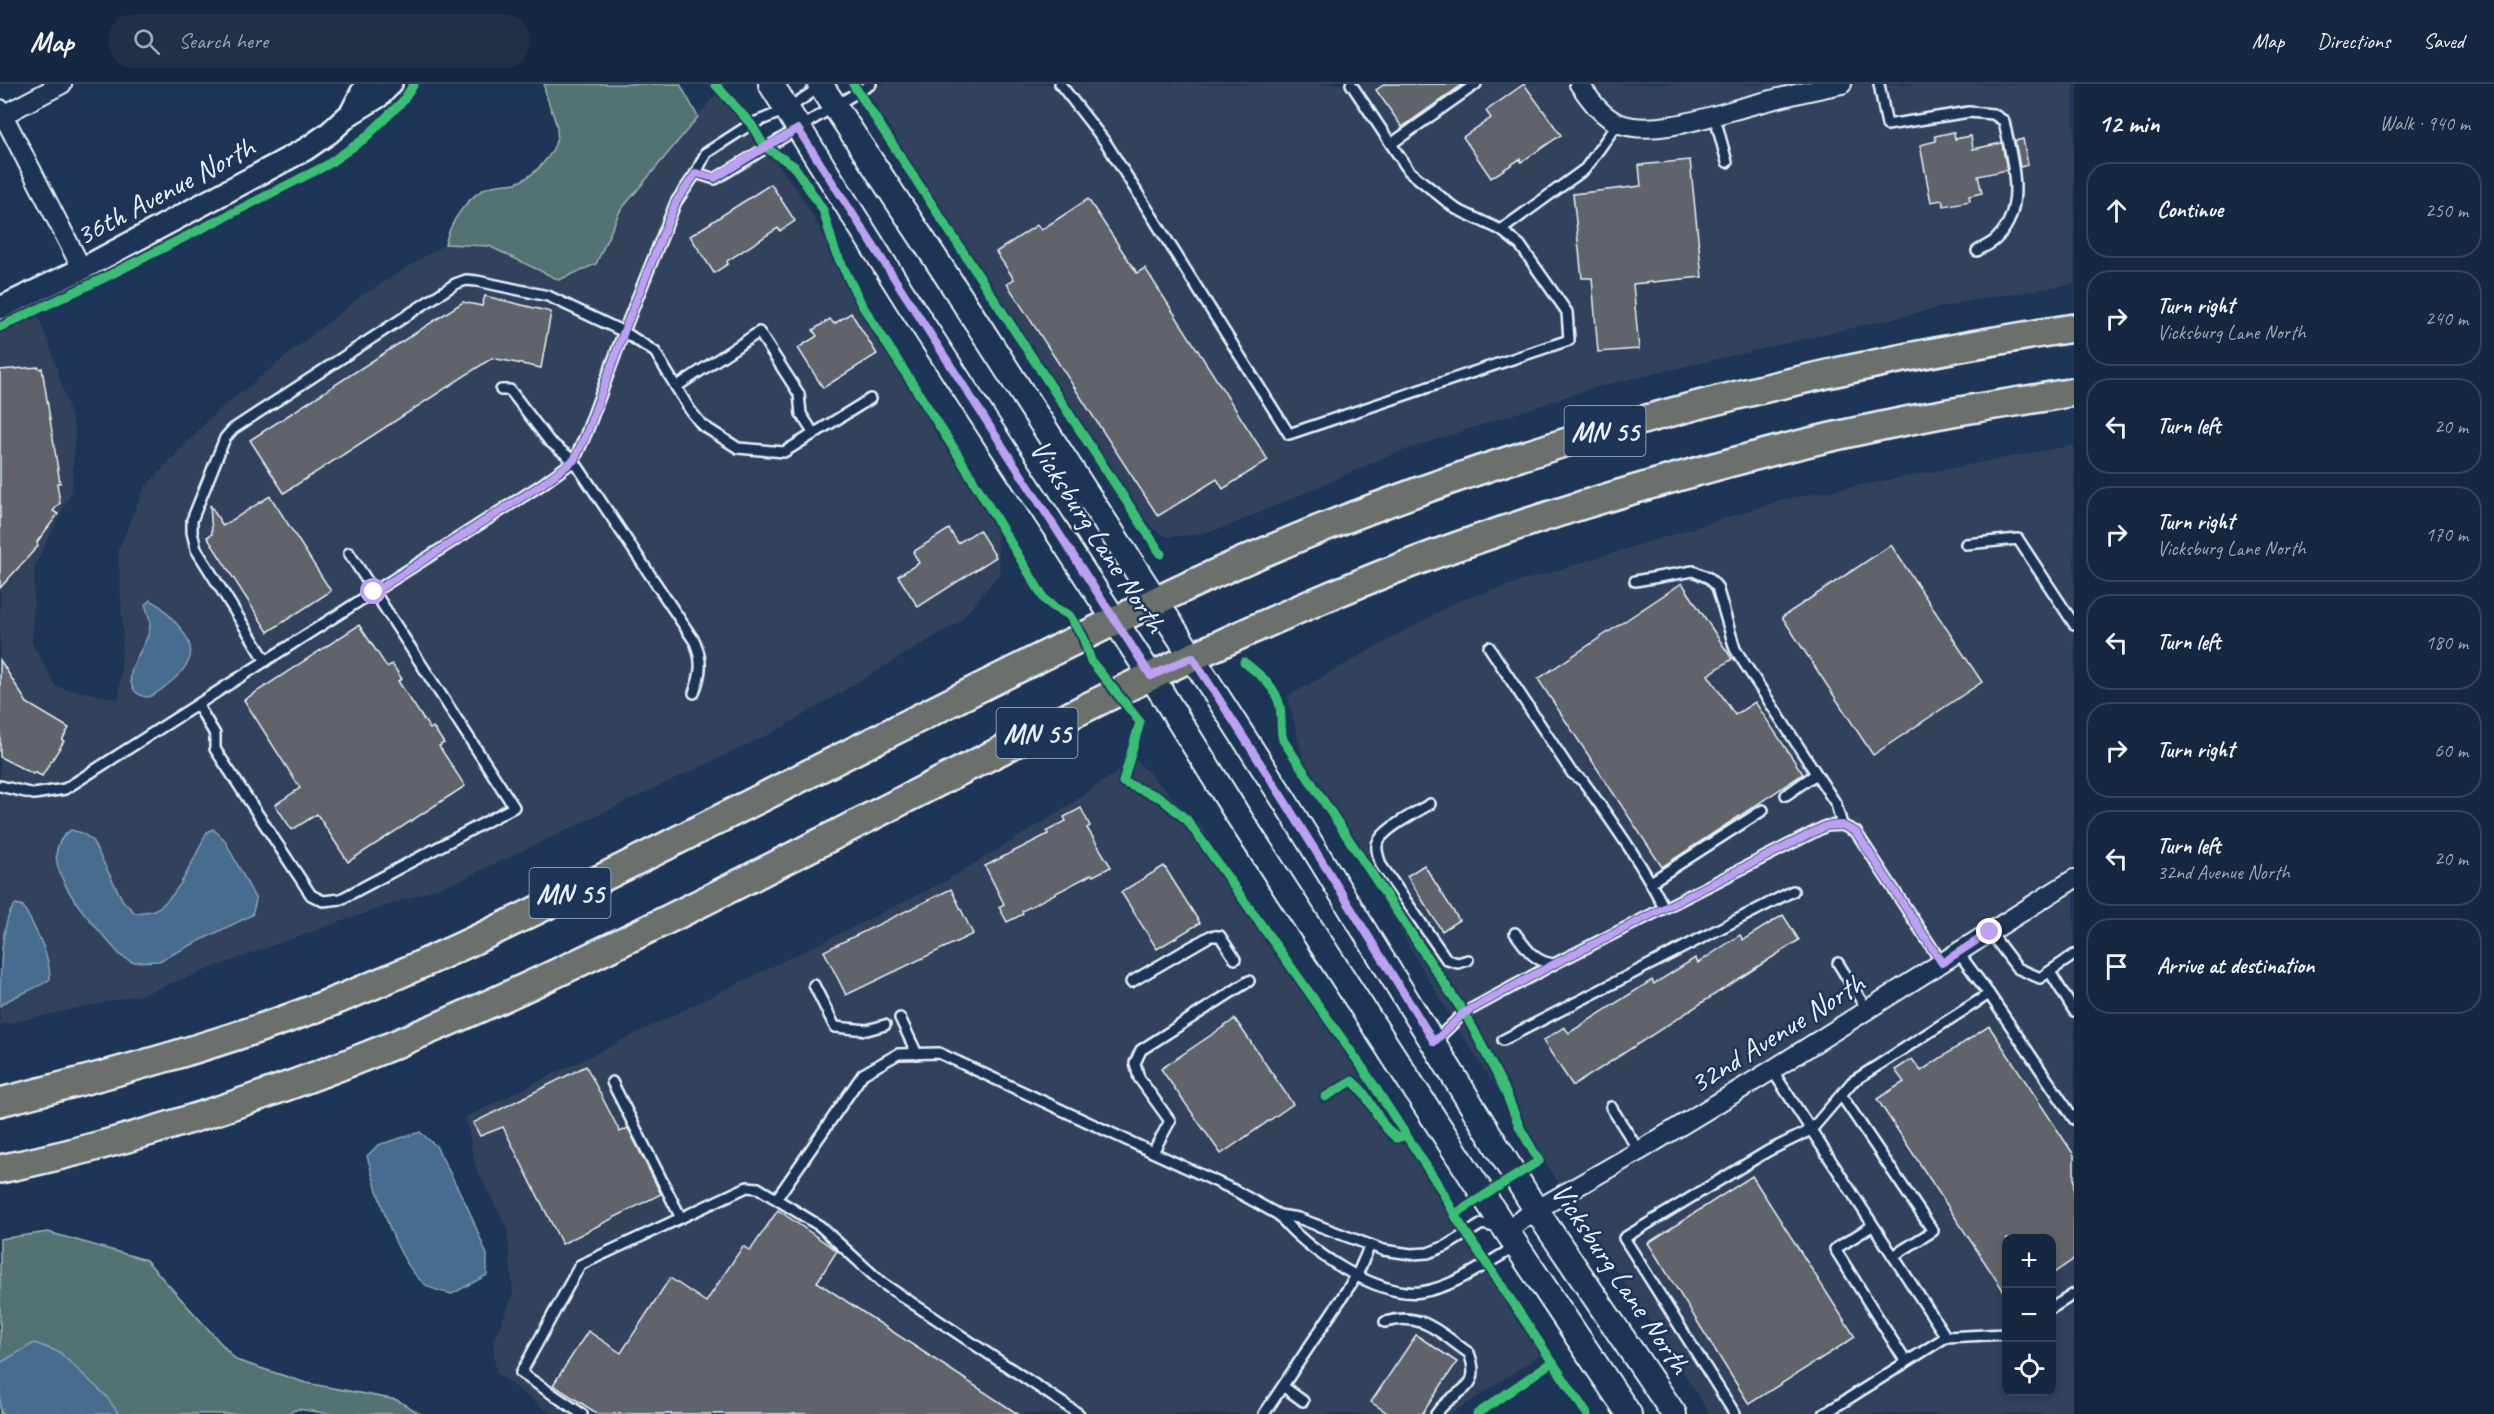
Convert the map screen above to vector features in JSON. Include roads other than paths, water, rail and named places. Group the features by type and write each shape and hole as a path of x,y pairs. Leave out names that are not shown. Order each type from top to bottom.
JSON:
{"main road":[{"name":"Vicksburg Lane North","path":"771,84 1151,676 1236,814 1506,1230 1629,1414"},
{"name":"Vicksburg Lane North","path":"822,84 834,106 1284,800 1536,1210 1674,1414"},
{"name":"MN 55","path":"0,1102 91,1079 215,1043 331,1002 437,957 608,875 1157,601 1297,539 1458,478 1618,428 1797,380 1882,362 2074,328"},
{"name":"MN 55","path":"0,1168 129,1136 248,1100 398,1043 481,1008 629,938 1151,676 1356,585 1452,548 1633,489 1783,448 1934,415 2074,392"},
{"path":"2018,403 2074,405"}],"street":[{"path":"62,84 2,112 82,269"},
{"name":"36th Avenue North","path":"350,114 366,84"},
{"name":"36th Avenue North","path":"0,308 82,269 306,149 350,114 378,97 391,84"},
{"path":"1579,84 1594,105 1618,123 1636,128 1657,127 1842,84"},
{"name":"32nd Avenue North","path":"1506,1230 1772,1070 2074,879"}],"lane":[{"path":"696,173 715,178 765,147 822,84"},
{"path":"0,786 34,794 65,789 541,485 574,460 586,435 676,202 696,173 706,153 751,124 792,119 834,106 871,84"},
{"path":"1060,84 1106,143 1289,434 1569,340 1567,312 1520,245 1501,230 1456,209 1408,171 1351,84"},
{"path":"1391,144 1476,84"},
{"path":"1880,84 1887,125 1970,112 1993,114 2004,121 2015,176 2013,214 1997,239 1977,251"},
{"path":"1714,114 1727,162"},
{"path":"1501,230 1585,169 1618,123"},
{"path":"266,662 196,549 192,532 192,520 225,438 233,429 455,284 466,280 477,280 548,296 624,332 655,352 702,425 738,448 784,452 870,399"},
{"path":"676,387 759,332 800,394 801,414 814,434"},
{"path":"501,390 510,390 549,441 574,460 695,642 701,656 701,673 694,693"},
{"path":"1966,544 2018,539 2074,624"},
{"path":"198,706 215,734 215,749 310,895 324,901 341,899 514,807 349,553"},
{"path":"1635,581 1693,571 1709,578 1717,587 1735,649 1836,804 1842,825"},
{"path":"1489,648 1572,773 1583,781 1651,882 1664,908"},
{"path":"1786,795 1816,774"},
{"path":"1430,804 1384,833 1377,844 1377,853 1381,864 1447,960 1458,963 1468,960"},
{"path":"1651,882 1763,810"},
{"path":"1434,1042 1459,1016 1554,964 1826,826 1842,825 1856,832 1942,963"},
{"path":"1503,1040 1793,891"},
{"path":"1990,932 2017,968 2040,978 2074,955"},
{"path":"1515,933 1532,956 1544,963 1554,964"},
{"path":"1131,982 1210,936 1220,936 1235,959"},
{"path":"1958,952 2074,1119"},
{"path":"1838,963 1867,1010"},
{"path":"2050,972 2074,1011"},
{"path":"1153,1152 1170,1121 1139,1078 1135,1063 1141,1050 1249,981"},
{"path":"814,985 835,1028 867,1030 885,1025"},
{"path":"1735,1414 1624,1238 1768,1151 1811,1130 1852,1082 1989,994"},
{"path":"900,1018 917,1053"},
{"path":"777,1198 862,1074 898,1054 939,1053 1232,1189 1279,1215 1298,1218 1383,1250 1411,1254 1428,1253 1446,1246 1482,1224 1506,1230 1512,1249 1459,1280 1420,1292 1377,1287 1329,1259 1288,1228 1279,1215"},
{"path":"1772,1070 1946,1337"},
{"path":"612,1082 681,1218"},
{"path":"1841,1095 1933,1231 1893,1256"},
{"path":"1611,1107 1640,1151"},
{"path":"582,1414 521,1373 580,1265 747,1187 758,1188 777,1198 820,1226 882,1283 1079,1414"},
{"path":"1872,1226 1835,1249 1906,1362"},
{"path":"1264,1414 1357,1275 1370,1245"},
{"path":"2056,1305 2074,1294"},
{"path":"1385,1322 1407,1317 1424,1322 1469,1353 1474,1375 1469,1386 1443,1403 1436,1414"},
{"path":"1824,1414 1946,1337 2002,1334"},
{"path":"1284,1387 1303,1401"}]}
